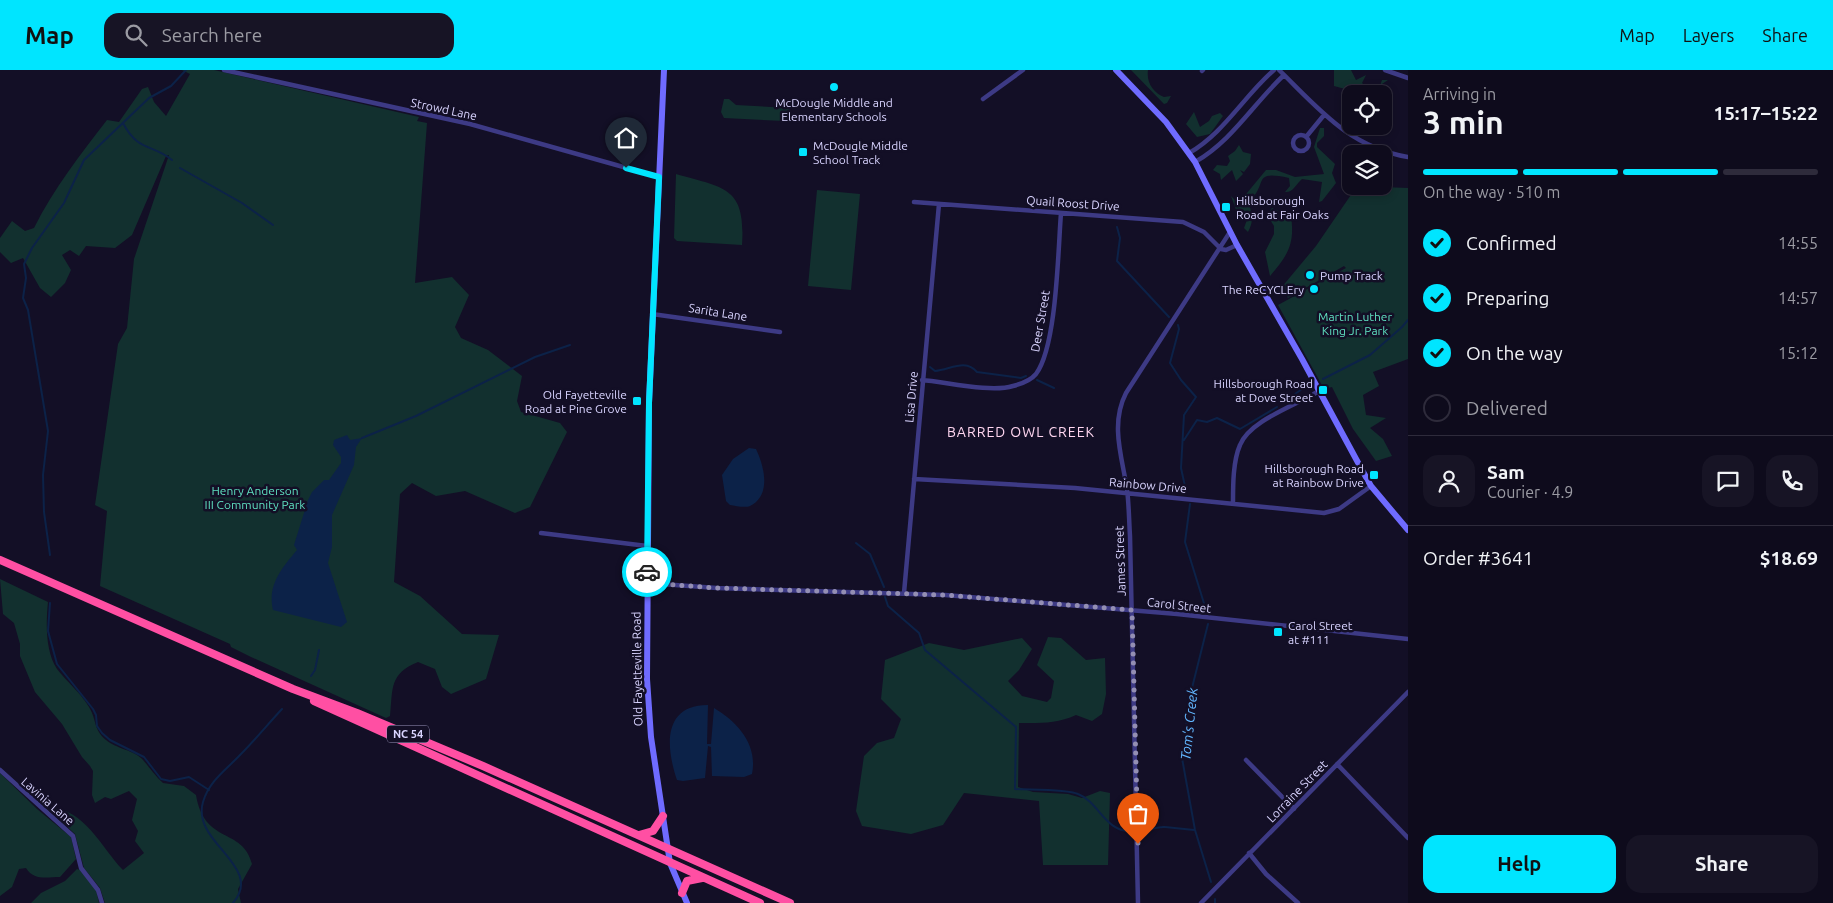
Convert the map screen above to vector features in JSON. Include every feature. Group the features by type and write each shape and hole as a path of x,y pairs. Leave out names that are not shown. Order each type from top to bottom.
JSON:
{"highway":[{"name":"NC 54","path":"0,560 293,689 357,713 478,764 790,903"},
{"name":"NC 54","path":"293,689 320,704 760,903"},
{"path":"638,835 652,831 664,816"},
{"path":"682,893 688,881 704,878"}],"street":[{"name":"Strowd Lane","path":"224,70 470,124 659,177"},
{"name":"Old Fayetteville Road","path":"664,70 652,314 647,546 647,679 650,730 670,863 687,903"},
{"path":"983,99 1023,70"},
{"path":"1116,70 1159,115 1189,152 1236,245 1371,486 1408,530"},
{"path":"1189,152 1207,141 1274,70"},
{"path":"1279,70 1324,116 1345,132 1366,144 1408,157"},
{"path":"1385,70 1408,78"},
{"path":"1195,162 1232,134 1284,75"},
{"path":"1244,100 1253,108"},
{"path":"1306,137 1324,116"},
{"path":"1223,125 1232,134"},
{"name":"Quail Roost Drive","path":"914,202 1183,222 1204,232 1221,249"},
{"name":"Lisa Drive","path":"904,593 939,204"},
{"name":"Deer Street","path":"922,380 996,389 1013,386 1035,375 1044,356 1051,327 1061,213"},
{"name":"James Street","path":"1138,903 1132,610 1127,493 1118,441 1122,401 1221,249 1230,232"},
{"path":"1221,249 1226,250 1236,245"},
{"name":"Sarita Lane","path":"652,314 780,332"},
{"path":"1232,502 1238,453 1244,438 1255,426 1319,391"},
{"name":"Rainbow Drive","path":"914,479 1127,493 1330,512 1345,505 1371,486"},
{"path":"541,533 647,546"},
{"name":"Carol Street","path":"648,583 717,588 904,593 1132,610 1408,639"},
{"name":"Lorraine Street","path":"1201,903 1408,692"},
{"path":"1246,760 1294,809"},
{"path":"1337,764 1408,838"},
{"name":"Lavinia Lane","path":"0,770 73,836 81,868 98,890 102,903"},
{"path":"1249,854 1266,874 1298,903"}],"green space":[{"name":"Henry Anderson III Community Park","path":"182,70 214,70 419,117 417,121 427,123 415,283 452,277 469,295 455,327 461,338 488,350 522,376 517,401 521,412 560,423 567,432 530,507 515,513 465,491 436,496 412,483 400,494 394,582 420,596 462,634 499,635 486,679 451,694 442,687 435,669 418,662 397,677 394,683 390,716 386,718 251,657 231,647 230,644 100,586 107,511 95,505 118,344 127,328 134,259 169,155 166,156 132,235 115,248 86,246 79,256 70,250 62,255 71,270 65,283 51,297 40,288 23,258 11,263 0,252 0,238 12,221 25,231 34,228 59,185 107,120 119,122 142,89 148,87 154,102 166,116 190,74"},
{"path":"1131,70 1148,70 1148,79 1154,90 1164,97 1171,96 1167,103 1164,104"},
{"path":"1334,70 1351,70 1356,80 1366,75 1362,83 1364,85 1342,85 1342,88 1334,86"},
{"path":"1382,80 1388,80 1380,85"},
{"path":"724,99 729,99 736,105 789,108 792,114 791,119 784,121 724,118 721,112"},
{"path":"1194,112 1200,127 1209,121 1212,116 1220,113 1223,116 1210,134 1197,137 1186,124"},
{"path":"1320,128 1324,128 1324,136 1317,143 1317,147 1335,164 1332,173 1336,183 1322,201 1319,202 1322,182 1302,179 1292,190 1285,192 1290,186 1289,178 1265,177 1249,202 1252,220 1248,232 1244,228 1248,217 1239,218 1231,196 1236,201 1242,199 1266,170 1276,170 1295,177 1324,174 1314,147"},
{"path":"1239,145 1243,152 1251,154 1250,164 1244,172 1240,170 1243,174 1236,181 1232,170 1221,180 1220,174 1213,170 1217,165 1227,166 1230,161 1228,156"},
{"path":"676,174 719,187 736,200 742,226 742,245 677,241 674,238"},
{"name":"Martin Luther King Jr. Park","path":"1392,187 1408,188 1408,359 1373,372 1379,386 1363,395 1366,415 1386,418 1370,428 1383,439 1392,456 1376,461 1353,429 1332,387 1324,389 1278,305 1346,268 1344,266 1288,298 1281,288 1316,246 1351,195 1392,195"},
{"path":"817,190 860,194 851,290 808,286"},
{"path":"1272,208 1291,216 1292,234 1286,255 1270,276 1265,252 1274,234 1274,226 1267,215"},
{"path":"0,579 48,602 47,636 53,662 86,702 102,736 115,746 140,757 163,783 184,786 196,795 200,811 207,822 241,845 247,852 252,864 238,889 241,903 105,903 100,888 84,868 75,834 47,808 60,809 81,821 123,870 144,853 135,841 138,831 132,820 137,799 129,791 111,799 105,797 95,803 92,795 93,771 62,724 35,692 20,656 20,644 14,623 3,614"},
{"path":"1048,637 1061,638 1086,660 1105,658 1106,694 1102,714 1092,721 1076,715 1041,723 1019,723 1018,787 1033,792 1068,794 1082,798 1100,791 1110,793 1108,865 1043,865 1039,801 964,793 943,825 911,834 862,826 856,811 864,756 877,743 894,738 901,719 881,699 885,660 929,643 964,650 1022,638 1032,649 1019,670 1008,681 1022,696 1047,702 1051,698 1054,681 1037,665"},
{"path":"0,773 37,809 71,837 76,859 60,877 37,877 26,868 19,869 12,887 0,896"},
{"path":"77,869 80,870 96,890 99,903 31,903 41,893 65,881"}],"water":[{"path":"347,435 350,440 362,438 356,447 354,465 332,515 332,547 328,563 347,622 341,627 273,610 272,593 277,577 297,550 294,545 312,492 324,480 329,480 341,463 341,457 333,445 334,440"},
{"path":"749,448 756,449 762,464 764,488 757,501 750,506 730,505 726,501 722,475 733,459"},
{"path":"708,705 707,744 711,744 714,708 731,720 744,735 752,753 752,774 744,777 712,776 711,747 708,746 705,778 677,780 673,768 670,742 671,730 675,720 682,712 693,707"}],"waterway":[{"path":"50,555 44,512 43,475 48,431 28,310 23,298 26,278 24,264 32,248 64,203 84,160 149,98 171,86 186,70"},
{"path":"123,123 134,139 172,160"},
{"path":"180,168 242,203 273,225"},
{"name":"Tom's Creek","path":"1117,227 1120,238 1117,261 1169,317"},
{"path":"1323,379 1370,355 1408,320"},
{"name":"Tom's Creek","path":"1178,325 1179,329 1170,363 1181,380 1196,397 1184,415 1181,468 1186,491"},
{"path":"362,438 416,416 535,357 570,345"},
{"path":"930,367 935,371 962,365 972,368 977,372 1021,378 1026,376"},
{"path":"1037,380 1054,388"},
{"path":"1282,403 1305,387"},
{"path":"1184,440 1197,420 1207,422 1217,418 1240,429 1277,407"},
{"name":"Tom's Creek","path":"1190,504 1185,542 1207,613"},
{"path":"856,543 870,554 884,587"},
{"path":"885,597 888,606 919,633 925,650 1016,727 1015,789 1057,790 1078,794 1091,803 1115,827 1131,831"},
{"path":"50,603 48,631 57,664 93,709 96,715 97,726 102,733 110,740 144,757 161,779 170,781 189,777 209,790"},
{"name":"Tom's Creek","path":"1208,624 1190,696 1182,758 1195,830 1211,882"},
{"path":"311,676 315,670 319,650"},
{"path":"233,903 240,890 240,877 207,830 202,817 203,802 209,788 218,776 251,744 282,709"},
{"path":"1141,830 1162,827 1194,830"}],"way so far":[{"path":"647,572 648,583 717,588 945,595 1132,610 1138,844"}],"place":[{"name":"McDougle Middle and Elementary Schools","path":"834,87"},
{"name":"McDougle Middle School Track","path":"803,152"},
{"name":"Hillsborough Road at Fair Oaks","path":"1226,207"},
{"name":"Pump Track","path":"1310,275"},
{"name":"The ReCYCLEry","path":"1314,289"},
{"name":"Hillsborough Road at Dove Street","path":"1323,390"},
{"name":"Old Fayetteville Road at Pine Grove","path":"637,401"},
{"name":"Hillsborough Road at Rainbow Drive","path":"1374,475"},
{"name":"Carol Street at #111","path":"1278,632"}],"district":[{"name":"BARRED OWL CREEK","path":"1021,432"}],"route":[{"path":"626,168 659,177 649,403 647,572"}]}
